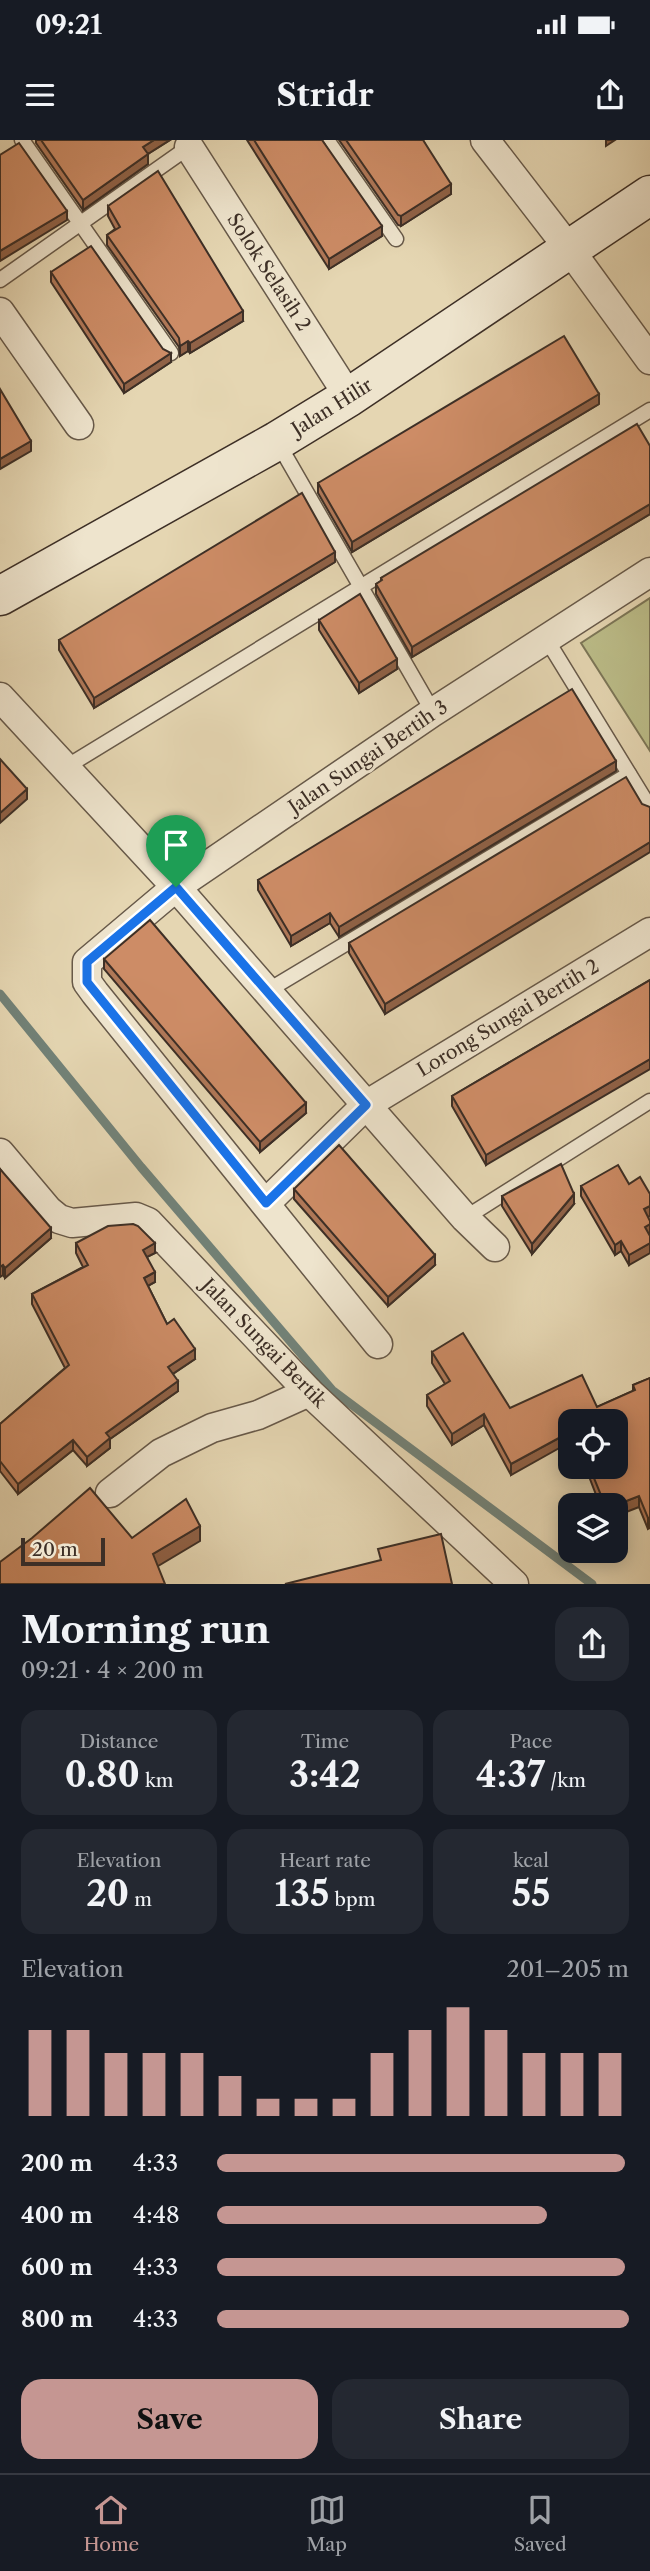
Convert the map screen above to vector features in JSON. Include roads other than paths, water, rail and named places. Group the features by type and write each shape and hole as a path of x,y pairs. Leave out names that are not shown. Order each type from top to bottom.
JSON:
{"street":[{"path":"485,140 650,360"},
{"name":"Solok Selasih 2","path":"194,143 349,397"},
{"name":"Jalan Hilir","path":"0,596 277,441 349,397 650,195"},
{"path":"0,312 79,425"},
{"name":"Jalan Sungai Bertih 3","path":"266,1203 87,982 87,962 176,887 433,712 650,572"},
{"path":"0,697 176,887 465,1218 495,1247"},
{"name":"Lorong Sungai Bertih 2","path":"266,1203 366,1105 650,932"},
{"name":"Jalan Sungai Bertik","path":"0,1153 48,1210 59,1219 72,1223 136,1217 148,1222 309,1392 514,1584"},
{"path":"266,1203 378,1344"},
{"path":"110,1493 162,1453 212,1428 258,1415 309,1392"}],"lane":[{"path":"22,140 171,353"},
{"path":"327,140 396,239"},
{"path":"0,280 194,143"},
{"path":"66,767 650,410"},
{"path":"277,441 433,712"},
{"path":"547,640 650,808"},
{"path":"267,991 629,774"},
{"path":"465,1218 650,1101"}],"waterway":[{"path":"0,994 141,1167 332,1390 592,1584"}]}
